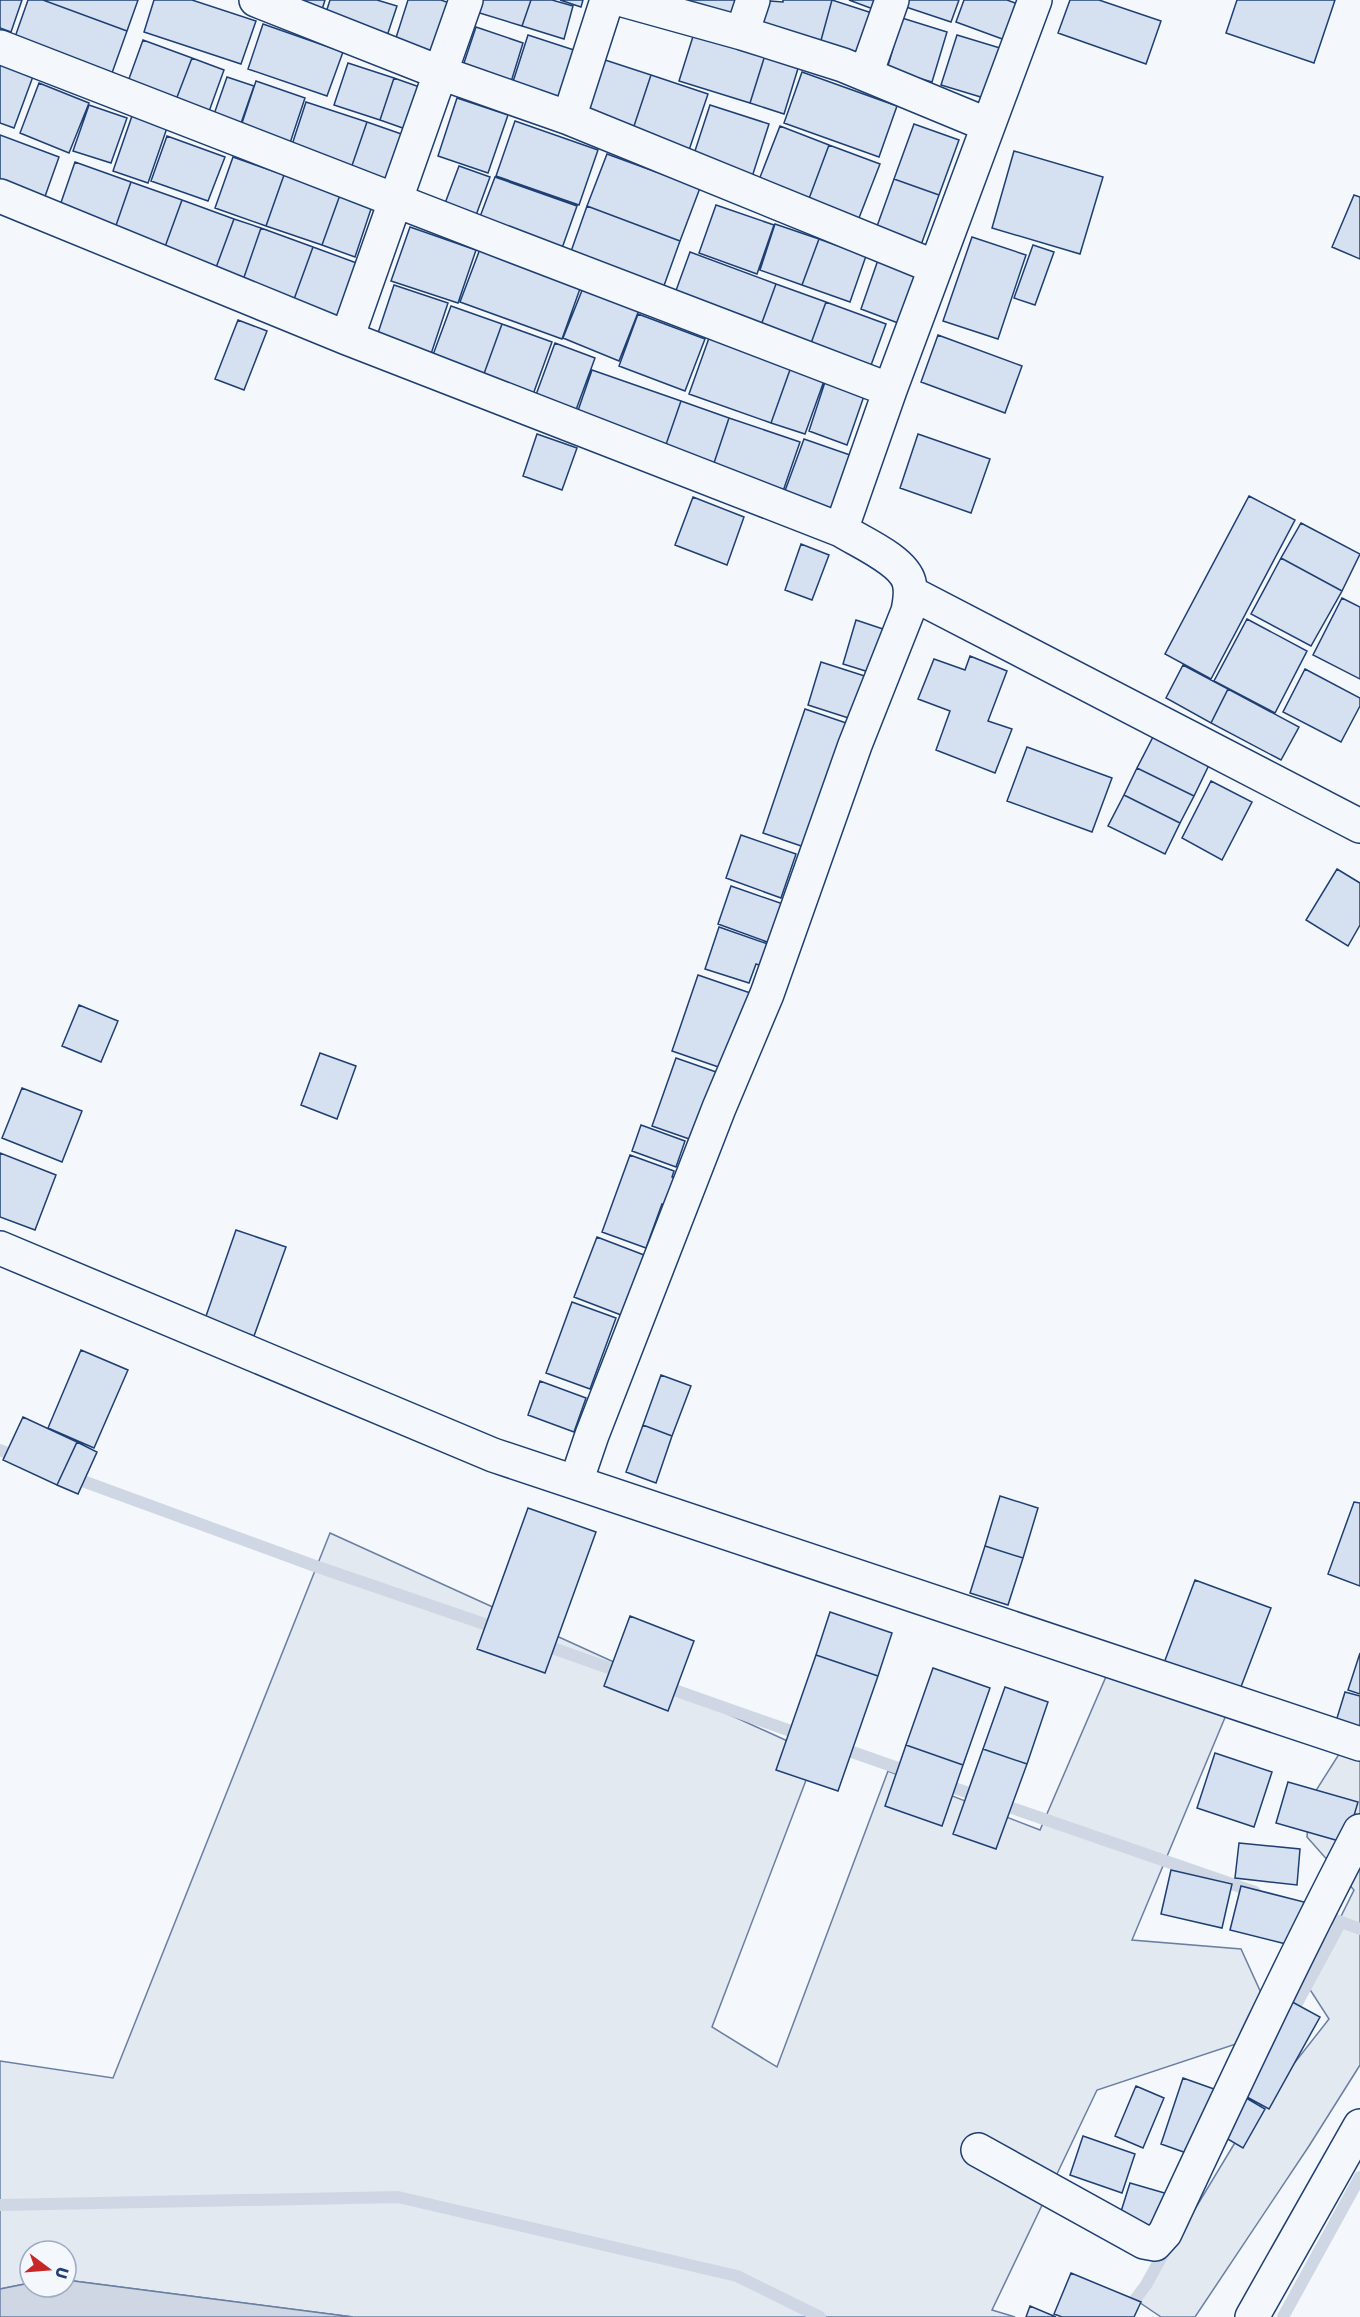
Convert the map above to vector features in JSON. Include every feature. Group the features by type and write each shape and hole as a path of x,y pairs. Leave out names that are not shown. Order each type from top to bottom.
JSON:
{"street":[{"path":"256,0 441,73 569,118 935,267"},
{"path":"347,338 466,0"},
{"path":"569,118 607,0"},
{"path":"623,0 742,33 843,65 988,125"},
{"path":"742,33 753,0"},
{"path":"866,74 892,0"},
{"path":"841,530 935,267 1035,0"},
{"path":"0,47 276,156 396,199 890,390"},
{"path":"0,196 347,338 841,530 897,564 909,580 911,593 908,611 855,745 767,994 711,1130 592,1435 576,1482"},
{"path":"911,593 1360,826"},
{"path":"0,1248 493,1455 1360,1744"},
{"path":"978,2150 1144,2242 1155,2244 1166,2233 1306,1938 1360,1831"},
{"path":"1252,2317 1360,2126"}],"shaded area":[{"path":"330,1533 816,1754 712,2027 777,2067 888,1771 1040,1830 1108,1672 1229,1708 1132,1940 1241,1949 1278,2030 1097,2090 992,2310 1015,2317 353,2317 78,2282 78,2239 18,2239 18,2285 0,2289 0,2061 113,2078"},
{"path":"1360,1721 1360,2065 1195,2317 1161,2317 1139,2302 1245,2126 1329,2019 1307,1985 1354,1890 1307,1837 1310,1800"},
{"path":"78,2282 353,2317 0,2317 0,2289 18,2285 18,2299 78,2299"}],"building":[{"path":"0,0 22,0 11,32 0,28"},
{"path":"28,0 43,0 127,31 112,73 15,37"},
{"path":"43,0 138,0 127,31"},
{"path":"154,0 192,0 256,21 241,64 144,32"},
{"path":"271,0 325,0 320,16"},
{"path":"330,0 377,0 397,6 386,39 324,19"},
{"path":"408,0 441,0 452,4 436,57 394,44"},
{"path":"476,0 531,0 522,26 473,11"},
{"path":"531,0 552,0 573,6 564,39 522,26"},
{"path":"560,0 583,0 581,7"},
{"path":"687,0 744,0 739,28 684,10"},
{"path":"757,0 783,2 783,0 832,0 820,44 750,21"},
{"path":"832,0 872,13 859,56 820,44"},
{"path":"849,0 885,0 881,12"},
{"path":"905,0 959,0 951,22 903,6"},
{"path":"964,0 1007,0 1018,4 1005,40 956,22"},
{"path":"1070,0 1099,0 1161,21 1146,64 1058,33"},
{"path":"1237,0 1335,0 1314,63 1226,33"},
{"path":"902,18 947,32 932,82 887,69"},
{"path":"263,24 343,52 327,96 248,69"},
{"path":"476,27 523,43 511,82 463,66"},
{"path":"695,30 766,52 750,103 679,81"},
{"path":"528,35 577,51 560,104 511,88"},
{"path":"957,35 1000,48 984,98 941,85"},
{"path":"143,40 192,58 174,105 126,87"},
{"path":"766,52 800,62 784,114 750,103"},
{"path":"0,58 35,71 14,128 0,123"},
{"path":"192,58 224,70 207,117 174,105"},
{"path":"599,58 651,75 630,138 579,120"},
{"path":"348,63 394,78 380,120 334,105"},
{"path":"802,72 897,106 879,157 784,123"},
{"path":"651,75 708,94 687,156 630,138"},
{"path":"227,77 254,86 239,129 212,120"},
{"path":"394,78 428,90 414,132 380,120"},
{"path":"256,81 305,98 288,149 239,132"},
{"path":"39,83 89,103 69,153 20,133"},
{"path":"457,98 508,115 488,173 438,156"},
{"path":"306,102 367,122 347,180 287,160"},
{"path":"89,105 127,118 111,163 73,151"},
{"path":"710,105 769,124 752,177 693,157"},
{"path":"133,113 168,125 148,183 113,171"},
{"path":"515,121 598,150 579,205 496,176"},
{"path":"367,122 410,137 391,195 347,180"},
{"path":"914,124 959,140 939,195 894,179"},
{"path":"780,126 829,145 807,204 757,185"},
{"path":"0,135 59,157 43,202 0,187"},
{"path":"167,136 225,157 208,201 151,181"},
{"path":"829,145 880,164 857,223 807,204"},
{"path":"1014,151 1103,177 1080,254 992,228"},
{"path":"607,154 700,188 680,241 587,206"},
{"path":"233,157 284,175 266,226 215,208"},
{"path":"75,162 131,182 112,237 56,217"},
{"path":"459,166 490,177 475,218 444,206"},
{"path":"284,175 340,195 322,245 266,226"},
{"path":"495,177 577,206 561,251 478,222"},
{"path":"894,179 939,195 921,245 876,229"},
{"path":"131,182 182,200 162,255 112,237"},
{"path":"340,195 372,206 355,257 322,245"},
{"path":"1354,195 1360,197 1360,259 1332,247"},
{"path":"182,200 234,219 214,273 162,255"},
{"path":"716,205 774,225 757,274 699,253"},
{"path":"587,206 680,241 661,294 568,260"},
{"path":"234,219 261,228 242,283 214,273"},
{"path":"775,224 819,239 802,285 760,270"},
{"path":"410,227 476,250 458,303 391,281"},
{"path":"261,228 313,247 293,302 242,283"},
{"path":"972,237 1026,255 998,339 943,321"},
{"path":"819,239 866,256 850,302 802,285"},
{"path":"1033,245 1054,252 1035,305 1014,298"},
{"path":"313,247 362,265 342,319 293,302"},
{"path":"480,249 581,286 562,339 460,302"},
{"path":"690,252 776,284 760,328 674,296"},
{"path":"878,260 924,277 906,326 861,309"},
{"path":"776,284 826,302 810,346 760,328"},
{"path":"394,285 448,303 431,354 377,336"},
{"path":"583,288 639,310 619,361 563,338"},
{"path":"826,302 886,324 870,368 810,346"},
{"path":"451,306 502,324 481,382 430,363"},
{"path":"638,314 705,339 685,391 619,366"},
{"path":"238,320 267,331 244,390 215,379"},
{"path":"502,324 552,342 531,400 481,382"},
{"path":"938,335 1022,366 1005,413 921,382"},
{"path":"709,338 791,367 771,423 689,394"},
{"path":"555,343 595,358 573,418 533,403"},
{"path":"791,367 825,378 805,434 771,423"},
{"path":"592,370 681,401 662,456 573,425"},
{"path":"825,382 864,396 847,445 809,431"},
{"path":"681,401 729,418 711,472 662,456"},
{"path":"729,418 800,442 781,497 711,472"},
{"path":"537,434 577,448 562,490 523,476"},
{"path":"918,434 990,459 971,513 900,488"},
{"path":"804,439 850,455 828,517 782,499"},
{"path":"1249,496 1295,520 1211,679 1165,654"},
{"path":"693,497 744,517 727,565 675,545"},
{"path":"1301,523 1360,554 1342,591 1281,558"},
{"path":"801,544 829,555 812,600 785,590"},
{"path":"1281,558 1342,591 1311,646 1251,614"},
{"path":"1342,598 1360,607 1360,679 1313,655"},
{"path":"1247,619 1307,651 1275,713 1214,681"},
{"path":"856,620 886,630 872,673 843,664"},
{"path":"970,656 1007,671 988,721 1012,729 995,773 936,750 950,711 918,699 934,659 965,670"},
{"path":"821,662 874,679 861,722 808,705"},
{"path":"1183,665 1228,689 1211,723 1166,698"},
{"path":"1305,669 1360,698 1360,706 1341,742 1283,712"},
{"path":"1228,689 1299,727 1281,760 1211,723"},
{"path":"805,709 855,726 813,850 763,833"},
{"path":"1153,737 1209,765 1194,796 1137,768"},
{"path":"1027,747 1112,778 1092,832 1007,801"},
{"path":"1137,768 1194,796 1180,823 1124,795"},
{"path":"1211,781 1252,802 1222,860 1182,838"},
{"path":"1124,795 1180,823 1165,854 1108,826"},
{"path":"741,835 796,854 781,898 726,878"},
{"path":"1337,869 1360,883 1360,925 1348,946 1306,920"},
{"path":"731,886 783,904 770,943 718,924"},
{"path":"719,927 779,948 771,969 756,964 749,983 705,969"},
{"path":"698,975 759,996 733,1072 672,1051"},
{"path":"79,1005 118,1021 101,1062 62,1046"},
{"path":"320,1053 356,1066 337,1119 301,1105"},
{"path":"676,1058 719,1073 695,1141 652,1126"},
{"path":"22,1088 82,1111 62,1162 2,1138"},
{"path":"641,1125 685,1141 676,1167 632,1151"},
{"path":"0,1153 56,1175 35,1230 0,1217"},
{"path":"630,1155 674,1171 672,1177 681,1180 671,1207 662,1204 646,1248 602,1232"},
{"path":"236,1230 286,1247 254,1336 205,1319"},
{"path":"597,1237 644,1255 621,1315 574,1297"},
{"path":"572,1302 616,1318 590,1389 546,1373"},
{"path":"81,1350 128,1370 94,1448 48,1428"},
{"path":"661,1375 691,1386 672,1436 643,1425"},
{"path":"540,1381 586,1398 574,1432 528,1415"},
{"path":"23,1417 77,1442 57,1485 3,1460"},
{"path":"643,1425 672,1436 656,1483 626,1472"},
{"path":"77,1442 97,1452 78,1494 57,1485"},
{"path":"1000,1496 1038,1508 1023,1558 985,1546"},
{"path":"1354,1502 1360,1503 1360,1586 1328,1574"},
{"path":"528,1508 596,1532 545,1673 477,1649"},
{"path":"985,1546 1023,1558 1008,1605 970,1593"},
{"path":"1195,1580 1271,1608 1239,1692 1164,1663"},
{"path":"830,1612 892,1633 878,1676 816,1655"},
{"path":"630,1616 694,1641 668,1711 604,1686"},
{"path":"1360,1653 1360,1694 1348,1690"},
{"path":"816,1655 878,1676 838,1791 776,1770"},
{"path":"933,1668 990,1688 963,1765 906,1745"},
{"path":"1005,1687 1048,1702 1027,1764 983,1749"},
{"path":"1345,1692 1360,1696 1360,1739 1333,1731"},
{"path":"906,1745 963,1765 942,1826 885,1806"},
{"path":"983,1749 1027,1764 996,1849 953,1834"},
{"path":"1215,1753 1272,1772 1254,1827 1197,1808"},
{"path":"1288,1782 1358,1802 1346,1843 1276,1823"},
{"path":"1239,1843 1300,1849 1297,1885 1235,1878"},
{"path":"1171,1870 1232,1884 1222,1928 1161,1914"},
{"path":"1241,1886 1304,1902 1294,1946 1230,1930"},
{"path":"1285,1998 1320,2017 1269,2109 1234,2090"},
{"path":"1183,2078 1214,2089 1192,2155 1161,2144"},
{"path":"1136,2086 1164,2098 1143,2148 1115,2136"},
{"path":"1236,2092 1265,2109 1243,2148 1214,2131"},
{"path":"1083,2136 1135,2154 1122,2193 1070,2175"},
{"path":"1130,2183 1168,2194 1156,2233 1118,2221"},
{"path":"1071,2273 1141,2302 1134,2317 1062,2317 1054,2314"},
{"path":"1030,2306 1056,2317 1026,2317"}],"waterway":[{"path":"0,1450 21,1458"},
{"path":"69,1476 315,1566 502,1630"},
{"path":"541,1644 626,1674"},
{"path":"660,1685 805,1736"},
{"path":"838,1747 912,1773"},
{"path":"940,1783 1255,1892"},
{"path":"1320,1914 1360,1929"},
{"path":"1289,2018 1341,1922"},
{"path":"1283,2317 1360,2177"},
{"path":"0,2205 398,2197 737,2276 820,2317"},
{"path":"1122,2317 1146,2285 1168,2245"}]}
